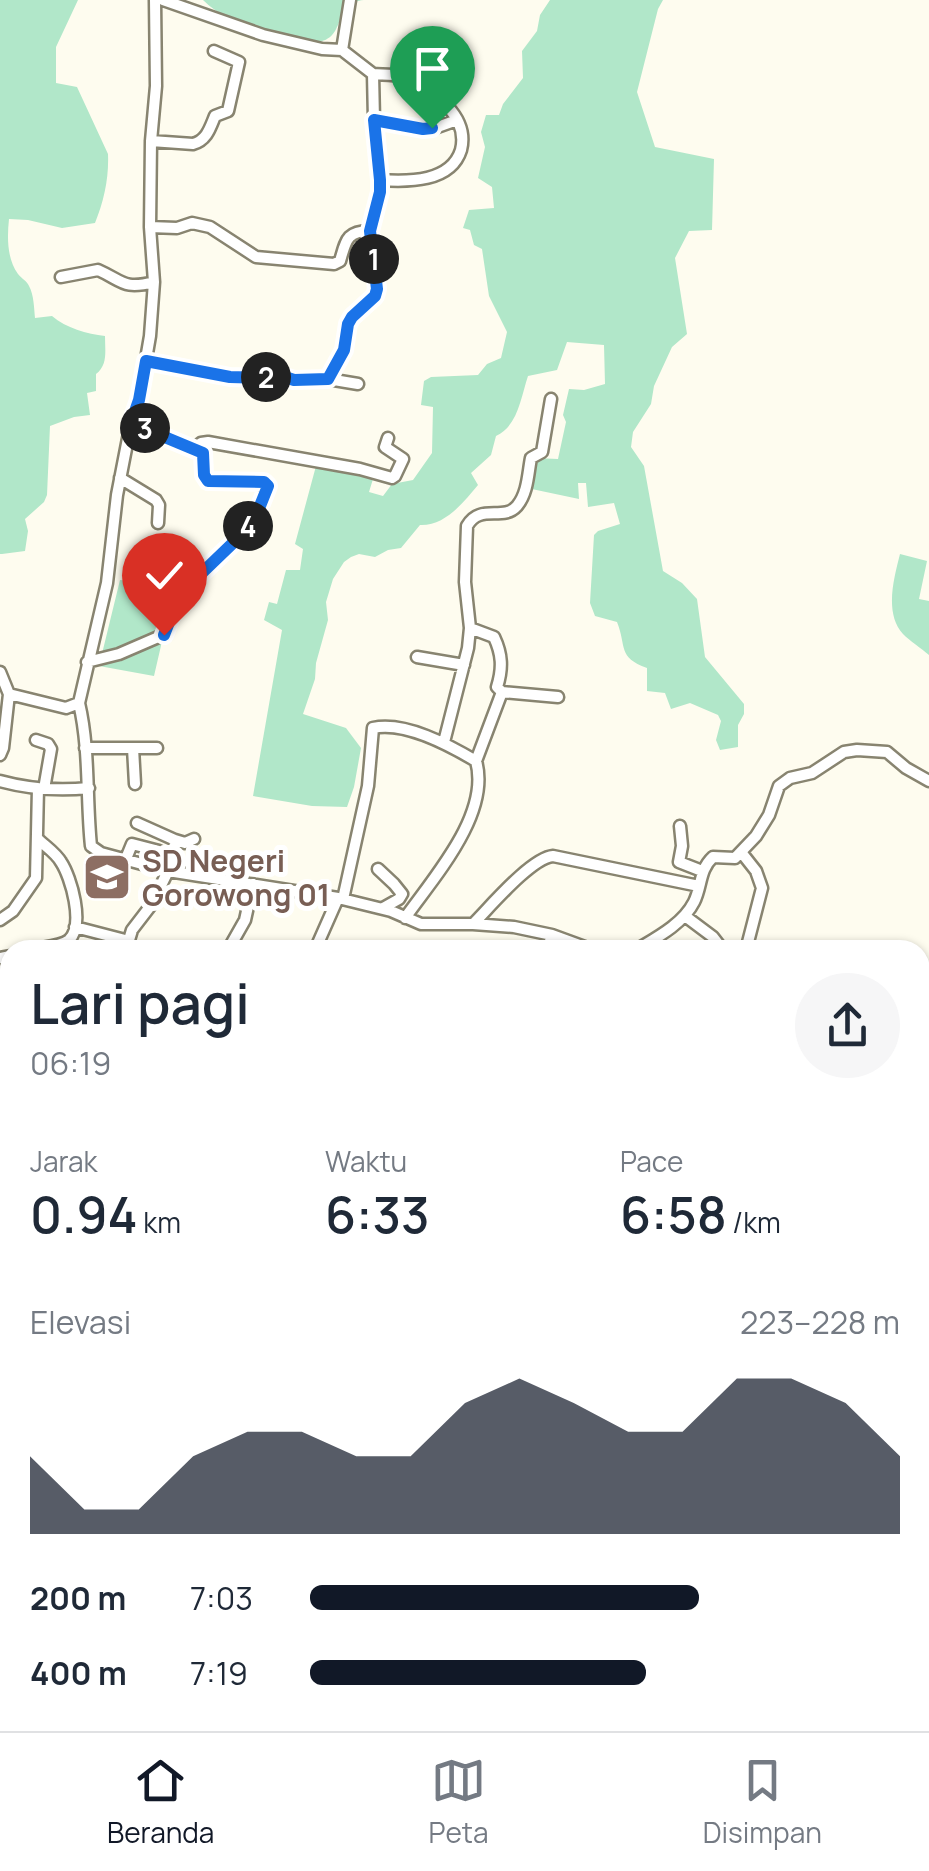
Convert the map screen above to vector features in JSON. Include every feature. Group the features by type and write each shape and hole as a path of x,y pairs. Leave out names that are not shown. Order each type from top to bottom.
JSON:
{"street":[{"path":"380,180 413,180 452,167 463,140 457,120 423,82 373,74 342,50 263,34 159,0 150,141 154,282 150,336 120,478 107,583 79,703 91,846 101,853 168,871 384,908 421,924 514,927 566,940"},
{"path":"342,50 350,0"},
{"path":"150,141 200,142 215,116 228,110 239,62 214,51"},
{"path":"328,379 344,350 348,324 377,289 370,231 380,192 373,74"},
{"path":"374,120 423,129 457,120"},
{"path":"150,227 177,228 192,223 210,227 256,257 334,264 340,261 351,234 370,231"},
{"path":"62,278 98,270 118,283 154,282"},
{"path":"146,361 230,377 263,378 276,374 294,380 328,379 358,384"},
{"path":"444,742 470,628 465,582 466,526 477,515 509,511 517,506 526,488 531,458 542,452 551,399"},
{"path":"87,662 119,654 164,635 182,591 234,542 260,510 267,483 208,481 204,475 205,455 131,423"},
{"path":"194,449 208,442 392,478 403,459 384,447 388,438"},
{"path":"120,478 156,500 158,523"},
{"path":"470,628 494,637 501,660 497,686 502,692 558,697"},
{"path":"417,657 464,665"},
{"path":"0,672 8,694 4,748 0,755"},
{"path":"405,918 470,819 479,776 476,761 502,692"},
{"path":"8,694 66,708 79,703"},
{"path":"319,940 340,898 368,786 373,728 394,727 444,742 476,761"},
{"path":"0,920 14,911 36,878 41,788 51,749 36,740"},
{"path":"85,748 157,748"},
{"path":"133,748 134,784"},
{"path":"650,940 685,916 712,856 735,858 756,836 770,815 778,786 790,778 812,774 844,752 857,750 887,752 929,781"},
{"path":"0,782 66,790 89,788"},
{"path":"137,823 184,843 194,838"},
{"path":"680,826 679,862 702,871"},
{"path":"154,868 160,851 171,838"},
{"path":"130,940 173,864 171,838"},
{"path":"38,839 60,860 76,904 75,927 67,940"},
{"path":"126,860 132,844 160,851"},
{"path":"742,852 756,870 762,888 749,940"},
{"path":"473,924 545,857 699,886"},
{"path":"378,869 402,894 384,908"},
{"path":"234,940 245,920 254,884"},
{"path":"685,916 715,940"},
{"path":"75,927 111,940"},
{"path":"550,940 552,935"}],"green space":[{"path":"0,0 78,0 56,47 56,83 77,87 108,154 105,189 95,223 62,228 9,219 10,255 14,268 31,290 35,318 52,316 77,330 105,336 105,352 96,374 96,391 87,393 90,415 50,426 47,495 25,519 25,551 2,554 0,554"},
{"path":"203,0 364,0 347,7 334,33 319,42 242,24"},
{"path":"550,0 663,0 637,92 655,147 714,159 712,230 689,231 675,258 687,334 672,347 654,386 651,404 633,432 631,447 644,466 663,571 697,599 705,657 744,704 738,725 738,747 720,750 716,740 721,721 718,715 690,703 671,709 665,693 647,691 647,668 627,655 617,622 595,616 590,603 594,535 620,524 614,503 588,507 586,483 578,483 579,499 527,488 535,458 558,459 569,389 584,390 605,384 604,345 567,342 557,370 528,376 514,418 496,436 491,455 471,473 478,485 460,506 438,522 420,525 401,548 375,557 351,557 333,579 315,679 303,714 346,728 361,748 347,807 312,806 253,796 282,630 264,620 269,602 277,604 286,570 300,570 303,549 295,544 316,466 373,479 369,492 383,496 392,484 413,480 432,453 433,407 421,405 424,381 431,377 478,375 487,364 501,358 507,332 489,296 482,249 474,245 470,230 463,228 469,210 494,208 492,187 478,178 485,147 481,132 486,115 499,115 523,78 522,51 537,31 540,15"},
{"path":"900,554 927,561 919,599 929,601 929,655 903,634 894,616 892,595"},
{"path":"120,580 175,585 154,676 99,666"}],"place":[{"name":"SD Negeri Gorowong 01","path":"107,877"}],"route":[{"path":"164,635 180,594 256,516 268,486 264,482 210,482 204,475 203,453 131,423 146,361 230,377 263,378 276,374 294,380 328,379 344,350 348,324 377,289 370,231 380,192 374,120 432,128"}]}
